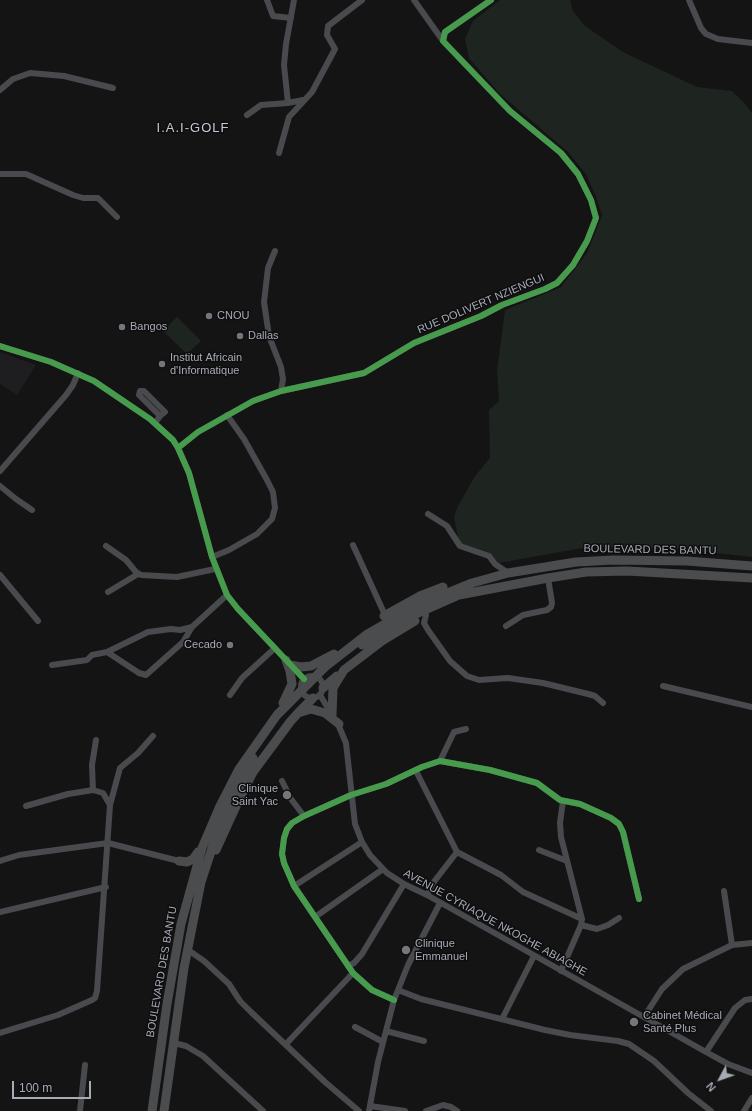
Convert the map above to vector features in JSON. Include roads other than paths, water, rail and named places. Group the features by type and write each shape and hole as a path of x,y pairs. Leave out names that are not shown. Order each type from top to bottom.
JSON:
{"highway":[{"name":"BOULEVARD DES BANTU","path":"457,592 508,573 576,562 613,560 687,561 752,566"},
{"name":"BOULEVARD DES BANTU","path":"457,592 586,572 628,571 752,578"},
{"path":"207,841 216,802 251,741 282,705 331,656 385,615 420,596 482,575 508,573"},
{"path":"196,906 217,850 247,783 270,747 298,713 344,670 388,637 455,602 512,584"},
{"path":"207,841 248,766 273,729 297,701 330,671 369,640 457,592"},
{"path":"282,705 291,690 291,665 301,667 311,666 331,656"},
{"path":"330,712 334,688 344,670"},
{"path":"298,713 306,710 318,710 325,713 339,724"},
{"name":"BOULEVARD DES BANTU","path":"152,1111 167,1004 181,924 198,855 207,841"},
{"name":"BOULEVARD DES BANTU","path":"164,1111 188,950 207,841"},
{"path":"180,861 186,862 198,855"}],"street":[{"path":"267,0 274,16 291,18"},
{"path":"288,103 284,65 286,44 294,0"},
{"path":"279,153 289,117 315,87 336,49 327,35 328,26 362,0"},
{"name":"RUE DOLIVERT NZIENGUI","path":"178,448 227,415 253,400 281,391 364,373 414,343 481,316 502,305 545,289 564,276 581,253 596,218 595,209 578,174 561,153 510,111 443,41 414,0"},
{"path":"443,41 444,32 490,0"},
{"path":"690,0 701,28 706,34 718,39 752,43"},
{"path":"0,90 13,79 30,73 64,76 113,88"},
{"path":"247,115 261,105 288,103 304,99"},
{"path":"0,174 26,174 73,195 83,198 98,198 117,217"},
{"path":"275,251 268,268 264,302 270,336 281,367 283,379 281,391"},
{"path":"0,346 78,373 118,396 155,423 178,448 195,493 215,569 227,595 238,609 305,681 304,695 318,694 320,680 305,681"},
{"path":"0,471 66,395 73,385 78,373"},
{"path":"212,557 229,550 257,534 272,519 275,508 273,492 267,480 244,439 227,415"},
{"path":"155,423 160,416"},
{"path":"0,486 32,510"},
{"path":"428,514 447,526 460,546 489,556 495,564 508,573"},
{"path":"353,545 385,615"},
{"path":"106,546 126,560 138,574"},
{"path":"108,592 138,574 177,577 215,569"},
{"path":"0,576 38,621"},
{"path":"506,626 523,615 547,610 551,607 552,603 548,578"},
{"path":"107,652 139,673 146,675 183,642 192,627 227,595"},
{"path":"426,616 424,623 428,630 450,661 467,676 479,680 508,678 543,683 595,696 603,703"},
{"path":"52,665 87,660 92,655 107,652 148,632 171,629 180,630 192,627"},
{"path":"230,696 242,678 275,648"},
{"path":"663,686 752,706"},
{"name":"AVENUE CYRIAQUE NKOGHE ABIAGHE","path":"318,694 339,724 346,743 355,824 362,842 370,855 383,869 404,884 427,895 706,1052 728,1064 752,1073"},
{"path":"440,761 454,732 466,729"},
{"path":"0,1031 58,1015 95,998 97,991 97,971 106,887 110,805 120,768 138,753 153,736"},
{"path":"93,790 92,765 96,740"},
{"path":"394,1000 372,990 353,973 294,886 284,863 282,854 284,838 287,829 292,823 351,795 386,784 440,761 519,777 537,783 563,801 580,804 611,818 619,824 623,832 638,899"},
{"path":"416,771 457,852 501,875 523,892 581,922 597,928 608,925 619,918"},
{"path":"282,781 291,799 304,816"},
{"path":"26,806 68,794 93,790 103,793 110,805"},
{"path":"561,971 581,922 560,828 563,801"},
{"path":"294,886 362,842"},
{"path":"0,861 32,853 108,844 180,861"},
{"path":"539,850 567,861"},
{"path":"427,895 438,876 457,852"},
{"path":"315,917 383,869"},
{"path":"348,966 354,963 362,954 404,884"},
{"path":"0,912 106,887"},
{"path":"724,891 732,945"},
{"path":"405,1111 369,1108 383,1042 394,1000 408,965 440,903"},
{"path":"644,1017 662,989 677,973 732,945 752,943"},
{"path":"188,950 204,961 229,984 240,1000 325,1082 359,1111"},
{"path":"502,1020 534,956"},
{"path":"286,1044 353,973"},
{"path":"398,990 421,999 502,1020 563,1034 618,1041 629,1044 654,1061 688,1093 711,1111"},
{"path":"706,1052 736,1008 745,1000 752,999"},
{"path":"355,1027 383,1042"},
{"path":"386,1032 424,1041"},
{"path":"174,1043 186,1046 203,1056 263,1111"},
{"path":"80,1111 85,1065"},
{"path":"744,1111 752,1098"},
{"path":"426,1111 443,1105 451,1107 457,1111"}],"place":[{"name":"CNOU","path":"209,316"},
{"name":"Bangos","path":"122,327"},
{"name":"Dallas","path":"240,336"},
{"name":"Institut Africain d'Informatique","path":"162,364"},
{"name":"Cecado","path":"230,645"},
{"name":"Clinique Saint Yac","path":"287,795"},
{"name":"Clinique Emmanuel","path":"406,950"},
{"name":"Cabinet Médical Santé Plus","path":"634,1022"}],"district":[{"name":"I.A.I-GOLF","path":"193,128"}]}
